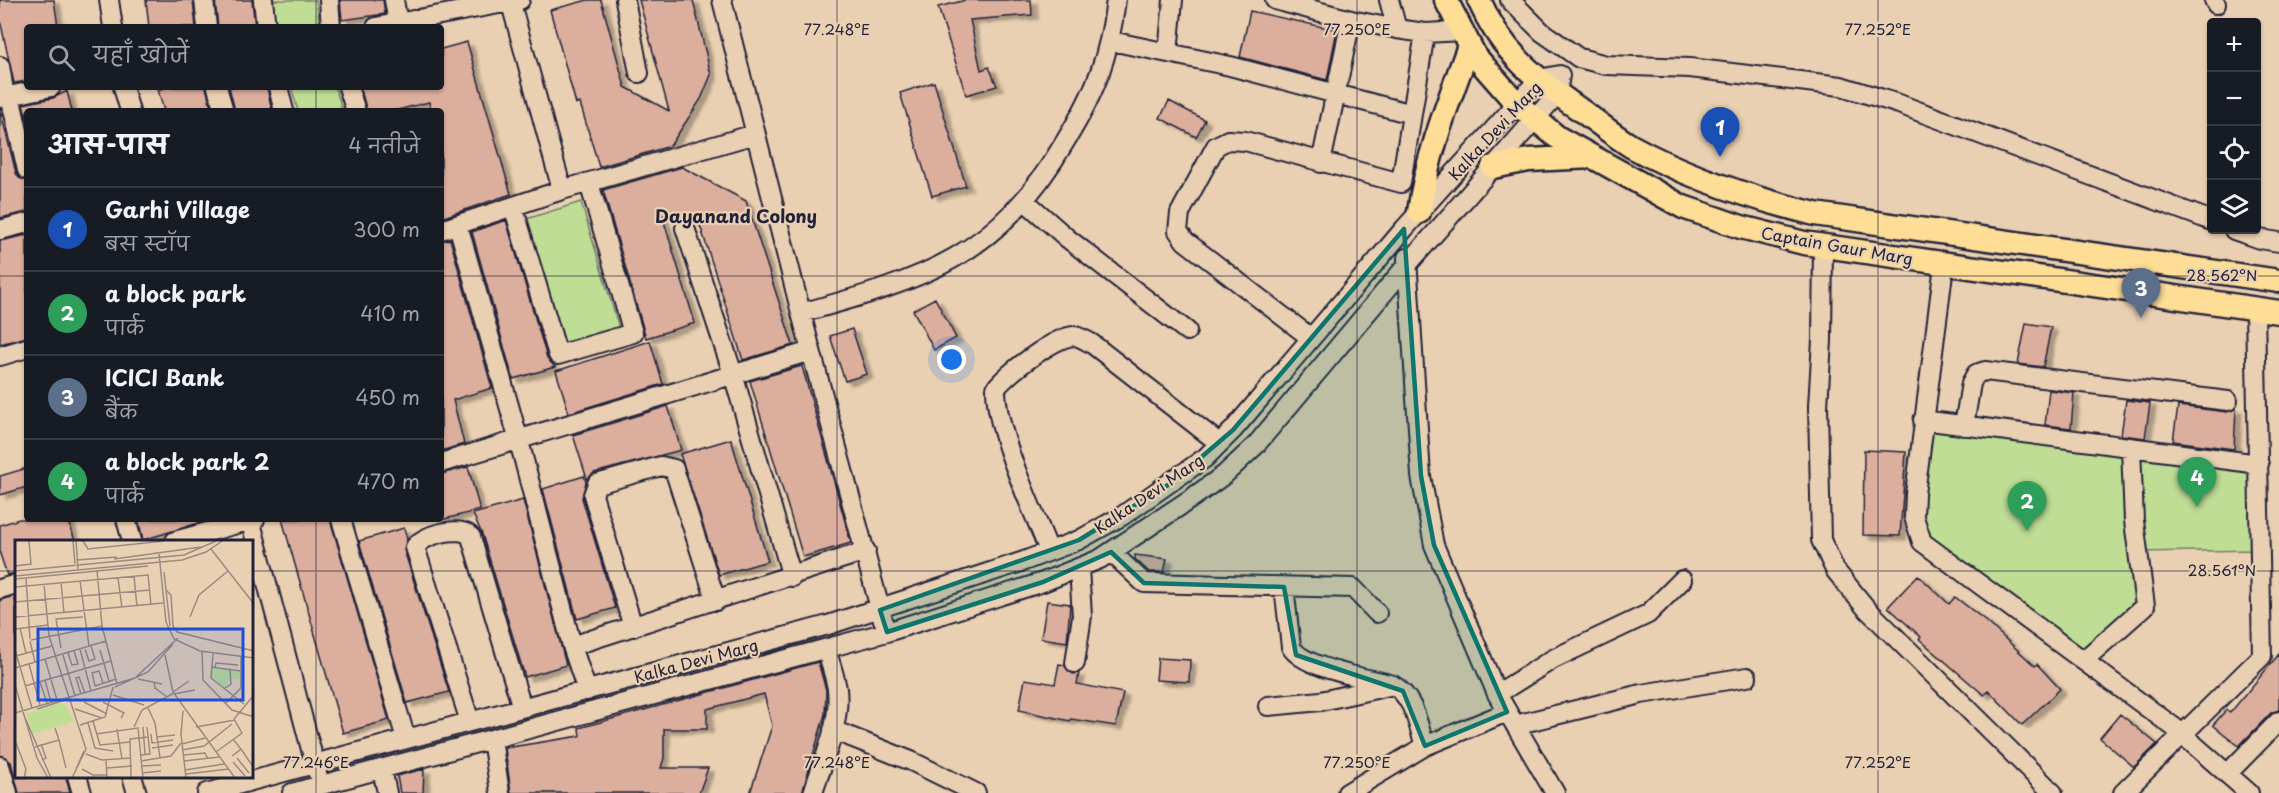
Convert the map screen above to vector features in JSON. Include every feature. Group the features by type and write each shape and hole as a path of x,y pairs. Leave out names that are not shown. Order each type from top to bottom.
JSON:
{"main road":[{"name":"Captain Gaur Marg","path":"1446,0 1475,56 1516,104 1533,120 1593,157 1683,207 1741,227 1823,246 2279,312"},
{"name":"Captain Gaur Marg","path":"1479,0 1498,38 1630,145 1698,178 1755,199 1815,214 2279,281"},
{"path":"1412,221 1465,38"},
{"path":"1493,167 1528,160 1593,157"}],"street":[{"path":"109,0 113,24"},
{"path":"204,0 207,24"},
{"path":"263,0 266,24"},
{"path":"329,0 331,24"},
{"path":"394,0 398,23"},
{"path":"625,0 639,73"},
{"path":"722,0 801,313 887,632"},
{"path":"801,313 862,296 941,266 995,231 1025,201 1054,161 1075,126 1098,81 1111,41 1116,0"},
{"path":"1168,53 1173,0"},
{"path":"1275,0 1351,20 1465,38"},
{"path":"1389,0 1397,29"},
{"path":"1510,0 1542,32 1579,58 1606,65 1690,68 1841,86 1899,104 2207,220"},
{"path":"392,24 514,1 562,190"},
{"path":"1321,163 1351,20"},
{"path":"1401,183 1425,33"},
{"path":"1111,41 1412,114"},
{"path":"1552,83 1579,58"},
{"path":"0,66 3,94 24,160"},
{"name":"Kalka Devi Marg","path":"254,777 307,765 587,691 880,610 1079,540 1122,516 1205,458 1516,104 1552,83"},
{"name":"Kalka Devi Marg","path":"311,790 382,768 887,632 1043,582 1111,552 1198,494 1255,446 1533,120 1552,83"},
{"path":"3,94 24,87"},
{"path":"3,94 30,90"},
{"path":"124,90 129,108"},
{"path":"218,90 223,108"},
{"path":"279,90 283,108"},
{"path":"349,90 355,108"},
{"path":"587,691 572,646 519,441 450,227 562,190 755,134"},
{"path":"1311,338 1185,241 1178,231 1180,213 1216,146 1228,140 1245,141 1422,189"},
{"path":"513,206 558,355 633,333 589,183"},
{"path":"1025,201 1067,238 1187,331"},
{"path":"1412,221 1408,264 1421,476 1434,544 1452,593 1497,694 1555,793"},
{"path":"0,230 24,224"},
{"path":"685,228 733,374 792,577"},
{"path":"2246,234 2279,242"},
{"path":"1823,246 1822,340 1818,406 1821,540 1835,570 1866,608 2053,793"},
{"path":"1944,265 1923,420 1914,517 1922,542 2084,660 2182,735 2249,793"},
{"path":"2123,793 2262,656 2255,310"},
{"path":"1049,551 1014,460 996,402 996,388 1007,374 1062,339 1075,336 1091,343 1219,443"},
{"path":"0,356 24,349"},
{"path":"444,463 811,351"},
{"path":"1964,426 1971,383 1976,374 1985,371 2228,401"},
{"path":"1923,420 2259,464"},
{"path":"2084,660 2145,606 2134,521 2132,448"},
{"path":"633,627 593,495 597,484 661,465 674,469 716,601"},
{"path":"127,522 132,540"},
{"path":"178,540 242,522"},
{"path":"253,522 311,790"},
{"path":"342,522 406,739"},
{"path":"470,722 415,547 422,540 457,530 468,533 471,537 522,708"},
{"path":"572,646 792,577 866,551"},
{"path":"1111,552 1144,583 1353,588 1377,614"},
{"path":"1075,663 1082,616 1079,568"},
{"path":"1497,694 1553,659 1648,614 1682,580"},
{"path":"0,589 15,584"},
{"path":"1284,587 1292,647 1296,655 1309,663 1393,685 1403,691 1410,703 1425,746"},
{"path":"813,793 833,730 837,689 826,649"},
{"path":"1347,793 1425,746 1511,719 1641,694 1747,677"},
{"path":"1268,706 1321,701 1393,685"},
{"path":"2227,774 2279,721"},
{"path":"833,730 911,760 976,793"},
{"path":"492,739 500,793"},
{"path":"0,766 8,793"},
{"path":"382,768 387,793"},
{"path":"77,778 82,793"},
{"path":"132,778 137,793"},
{"name":"Kalka Devi Marg","path":"208,787 248,778"}],"highlighted area":[{"path":"1404,229 1421,476 1434,545 1507,712 1425,746 1403,691 1296,655 1284,587 1144,583 1111,552 1043,582 887,632 880,610 1079,540 1171,483 1233,430"}],"green space":[{"path":"273,0 316,0 320,24 275,24"},
{"path":"292,90 336,90 342,108 297,108"},
{"path":"581,202 619,328 561,345 523,220"},
{"path":"1923,420 2259,464 2261,550 2138,552 2145,606 2084,660 1922,542"}],"building":[{"path":"0,0 54,0 58,24 24,24 24,81 14,83 0,20"},
{"path":"146,0 193,0 196,24 149,24"},
{"path":"215,0 252,0 255,24 218,24"},
{"path":"340,0 383,0 385,14 342,20"},
{"path":"588,0 601,0 625,87 669,111 639,0 693,0 711,75 701,99 670,146 599,167 580,103 576,104 550,10"},
{"path":"966,0 1031,0 1032,15 970,20 981,70 989,67 997,86 966,95 938,7"},
{"path":"1250,11 1337,30 1327,80 1240,57"},
{"path":"467,42 511,194 444,217 444,108 430,108 429,102 406,108 366,108 361,90 444,90 444,48"},
{"path":"934,82 966,186 932,196 900,93"},
{"path":"158,90 207,90 211,108 163,108"},
{"path":"230,90 268,90 271,108 234,108"},
{"path":"67,91 71,108 24,108 23,104 53,98"},
{"path":"1169,101 1205,120 1196,137 1160,118"},
{"path":"0,109 16,173 19,178 24,180 24,213 0,218"},
{"path":"682,167 746,201 793,345 743,360 700,225 685,216 662,215 695,323 646,338 603,190"},
{"path":"506,220 547,358 555,367 513,379 472,232"},
{"path":"24,236 24,338 0,344 0,241"},
{"path":"450,239 492,388 453,400 464,444 444,450 444,240"},
{"path":"935,298 956,338 934,350 913,310"},
{"path":"2026,323 2051,327 2043,367 2018,364"},
{"path":"852,329 867,374 845,381 830,336"},
{"path":"650,341 663,384 569,413 556,371"},
{"path":"802,366 851,543 803,557 750,381"},
{"path":"2049,390 2074,393 2071,428 2045,425"},
{"path":"2126,400 2150,403 2145,438 2121,435"},
{"path":"668,406 681,450 594,473 587,479 573,435"},
{"path":"2178,406 2227,412 2236,408 2234,449 2173,441"},
{"path":"731,439 768,561 719,575 680,454"},
{"path":"1864,450 1906,452 1900,536 1863,535"},
{"path":"468,467 480,510 444,519 444,473"},
{"path":"24,469 24,488 0,495 0,476"},
{"path":"584,476 586,482 582,498 615,608 577,619 543,489"},
{"path":"523,500 566,665 525,677 482,534 473,514"},
{"path":"19,519 24,519 24,522 69,522 75,540 15,540 15,573 7,575 0,554 0,525"},
{"path":"139,522 202,522 143,540"},
{"path":"283,522 331,522 389,720 343,733"},
{"path":"404,528 407,539 404,550 449,692 407,703 359,541"},
{"path":"1135,555 1167,559 1164,572 1149,572 1135,559"},
{"path":"1918,575 1949,604 1955,597 1986,621 2035,666 2037,664 2060,689 2022,725 1988,690 1984,695 1919,639 1921,637 1888,607"},
{"path":"14,596 15,600 15,778 11,762 0,755 0,600"},
{"path":"1047,601 1070,604 1067,642 1041,638"},
{"path":"2279,654 2279,710 2271,713 2239,746 2213,725 2226,710 2230,713"},
{"path":"1158,658 1190,660 1189,682 1156,680"},
{"path":"818,662 826,690 825,714 802,793 750,793 772,726 764,694 707,709 707,729 664,729 664,758 661,768 708,768 699,793 511,793 505,748 580,736 579,728"},
{"path":"1059,664 1064,665 1073,674 1079,673 1077,684 1123,693 1116,726 1071,719 1070,721 1019,710 1025,679 1055,684"},
{"path":"2120,714 2157,744 2134,767 2100,738"},
{"path":"424,769 423,793 400,793 397,776"},
{"path":"15,778 66,778 70,793 19,793"}],"place":[{"name":"Garhi Village","path":"1720,157"},
{"name":"ICICI Bank","path":"2141,318"},
{"name":"a block park 2","path":"2197,507"},
{"name":"a block park","path":"2027,531"}],"district":[{"name":"Dayanand Colony","path":"736,217"}]}
